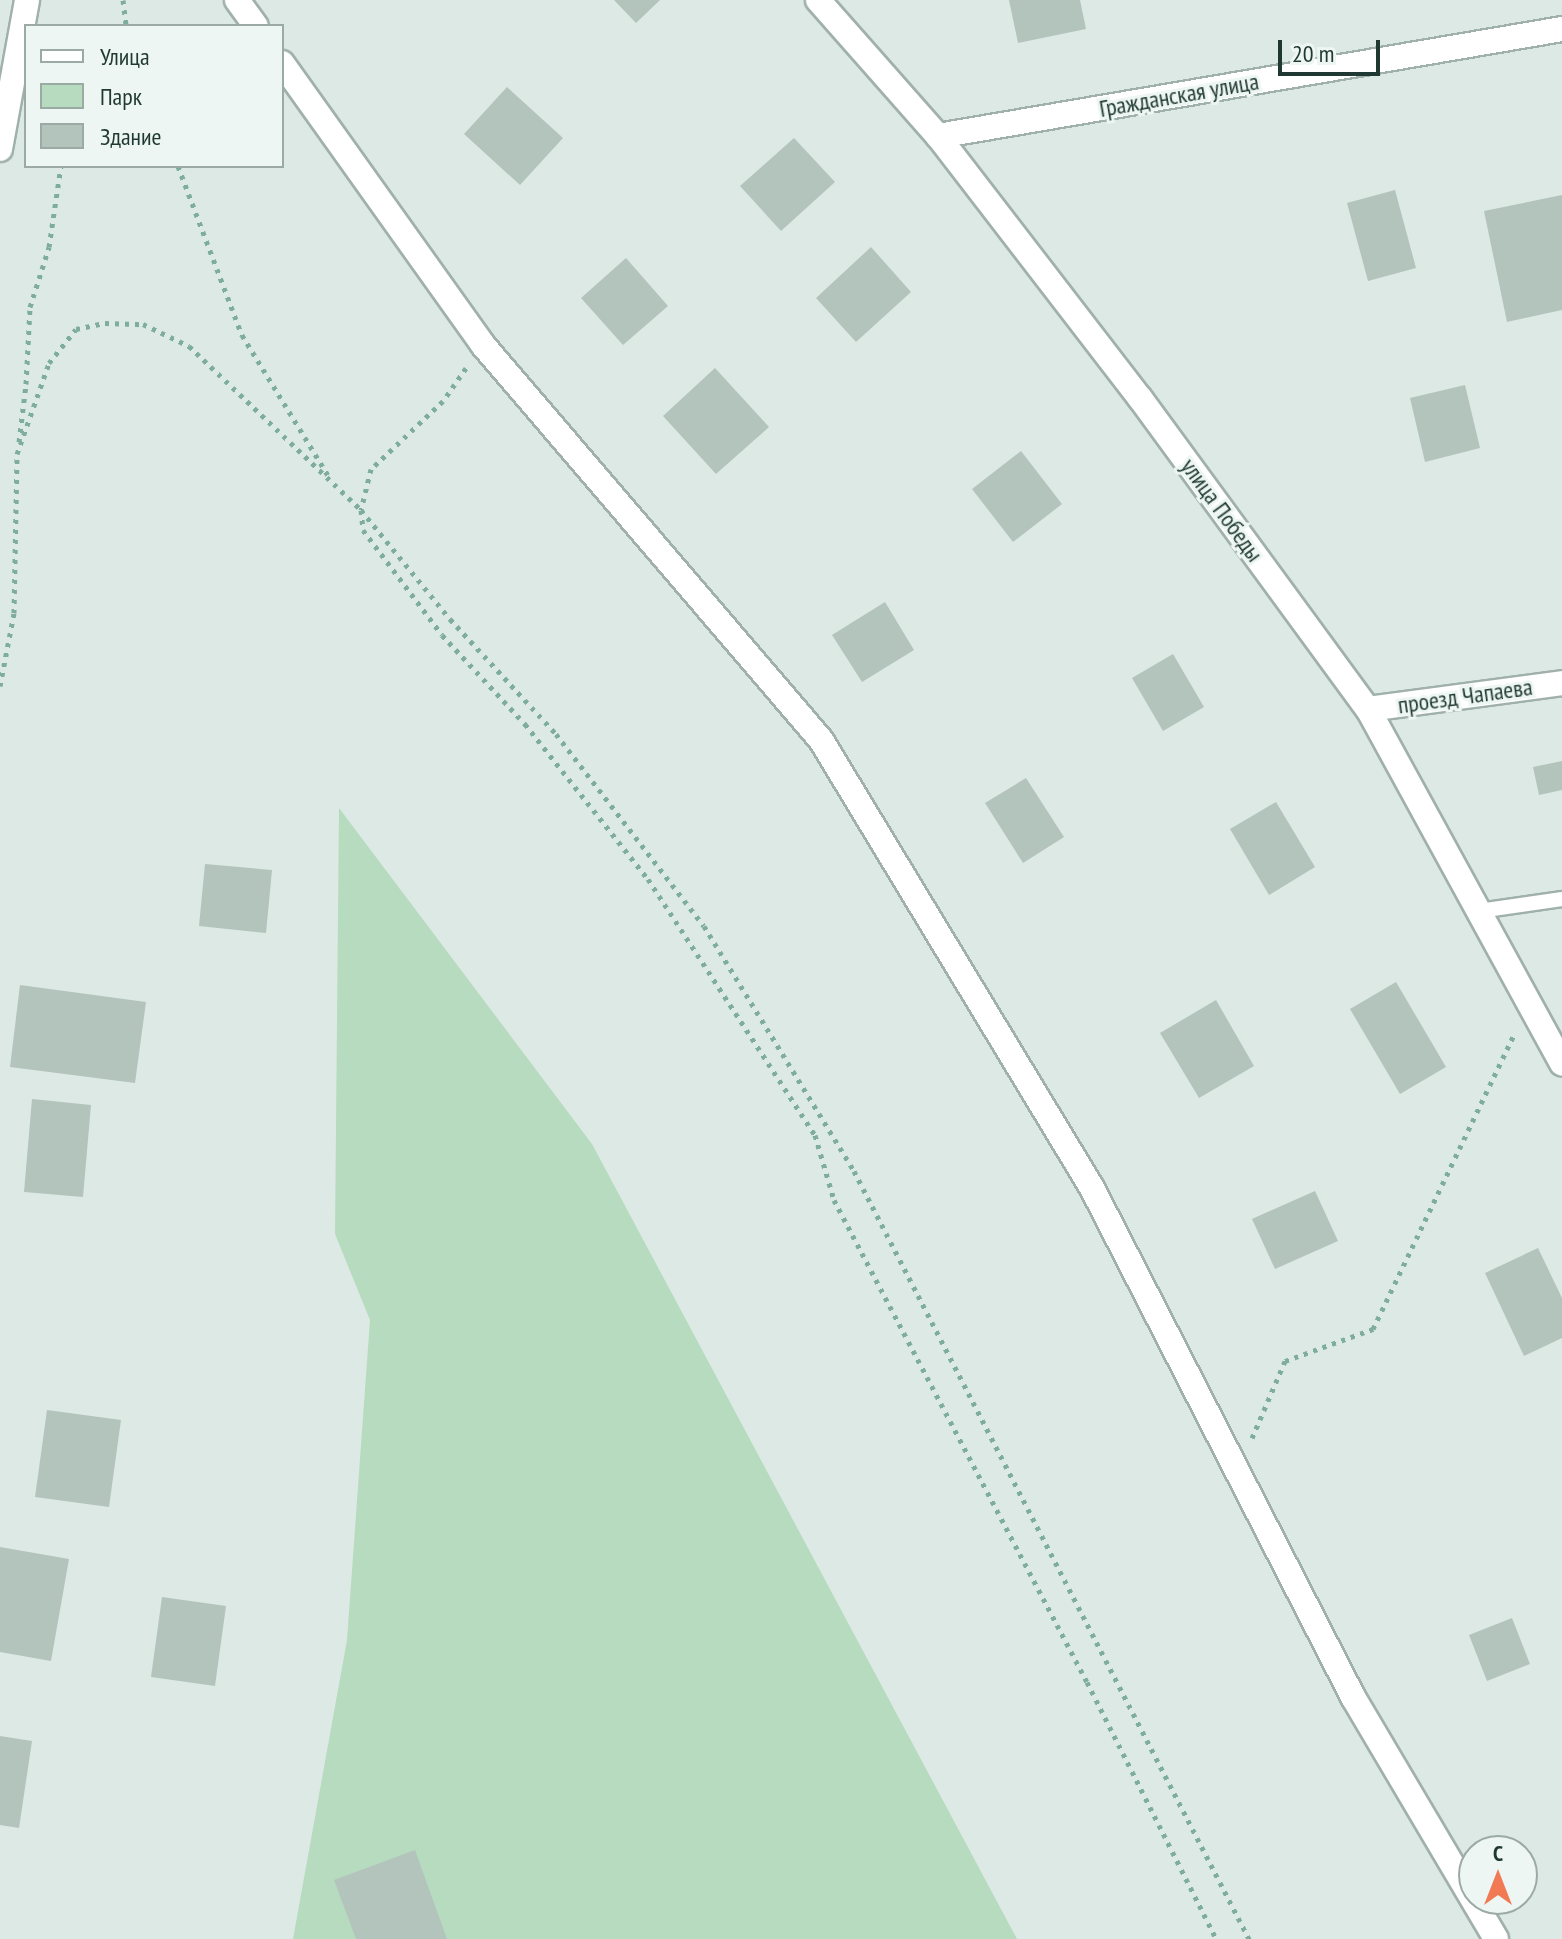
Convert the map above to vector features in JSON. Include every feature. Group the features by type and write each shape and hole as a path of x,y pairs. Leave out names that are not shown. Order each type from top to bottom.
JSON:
{"street":[{"path":"0,149 27,0"},
{"path":"237,0 255,24"},
{"name":"улица Победы","path":"818,0 938,136 1140,398 1368,709 1562,1063"},
{"name":"Гражданская улица","path":"938,136 1562,29"},
{"path":"284,66 483,345 821,740 1092,1188 1353,1697 1496,1939"},
{"name":"проезд Чапаева","path":"1368,709 1562,683"}],"lane":[{"path":"1479,911 1562,899"}],"path":[{"path":"123,0 125,24"},
{"path":"0,686 14,613 17,454 26,384 30,307 49,247 61,168"},
{"path":"179,168 242,335 332,482"},
{"path":"17,454 49,363 76,329 105,323 143,324 189,346 361,510 450,619 556,734 704,926 854,1171 1249,1939"},
{"path":"483,345 443,401 371,469 361,510 363,530 442,635 525,724 648,879 815,1135 834,1200 1087,1682 1216,1939"},
{"path":"1238,1471 1285,1361 1373,1329 1529,1003"}],"green space":[{"path":"339,808 592,1144 1017,1939 293,1939 347,1640 370,1320 335,1234"}],"building":[{"path":"614,0 660,0 636,23"},
{"path":"1009,0 1080,0 1086,29 1018,43"},
{"path":"507,87 563,138 520,185 464,134"},
{"path":"794,138 835,182 781,231 740,186"},
{"path":"1395,190 1416,268 1368,281 1347,203"},
{"path":"1562,195 1562,310 1507,322 1484,211"},
{"path":"871,247 911,292 856,342 816,298"},
{"path":"626,258 668,306 623,345 581,298"},
{"path":"715,368 769,427 716,474 663,416"},
{"path":"1465,385 1480,448 1425,462 1410,398"},
{"path":"1021,451 1062,504 1013,542 972,489"},
{"path":"885,602 914,650 862,682 832,635"},
{"path":"1173,654 1204,707 1163,731 1132,678"},
{"path":"1562,761 1562,790 1539,795 1533,767"},
{"path":"1026,778 1064,837 1023,863 985,803"},
{"path":"1276,802 1315,867 1269,895 1230,829"},
{"path":"205,864 272,870 266,933 199,926"},
{"path":"1396,982 1446,1067 1400,1094 1350,1009"},
{"path":"20,985 146,1002 135,1083 10,1067"},
{"path":"1216,1000 1254,1066 1199,1098 1160,1033"},
{"path":"32,1099 91,1105 83,1197 24,1192"},
{"path":"1315,1191 1338,1241 1275,1269 1252,1219"},
{"path":"1538,1248 1562,1298 1562,1338 1524,1356 1485,1273"},
{"path":"47,1410 121,1420 109,1507 35,1497"},
{"path":"0,1547 69,1559 51,1661 0,1652"},
{"path":"162,1597 226,1606 215,1686 151,1677"},
{"path":"1512,1618 1530,1664 1487,1681 1469,1635"},
{"path":"0,1736 32,1741 19,1828 0,1825"},
{"path":"415,1850 447,1939 356,1939 334,1880"}]}
